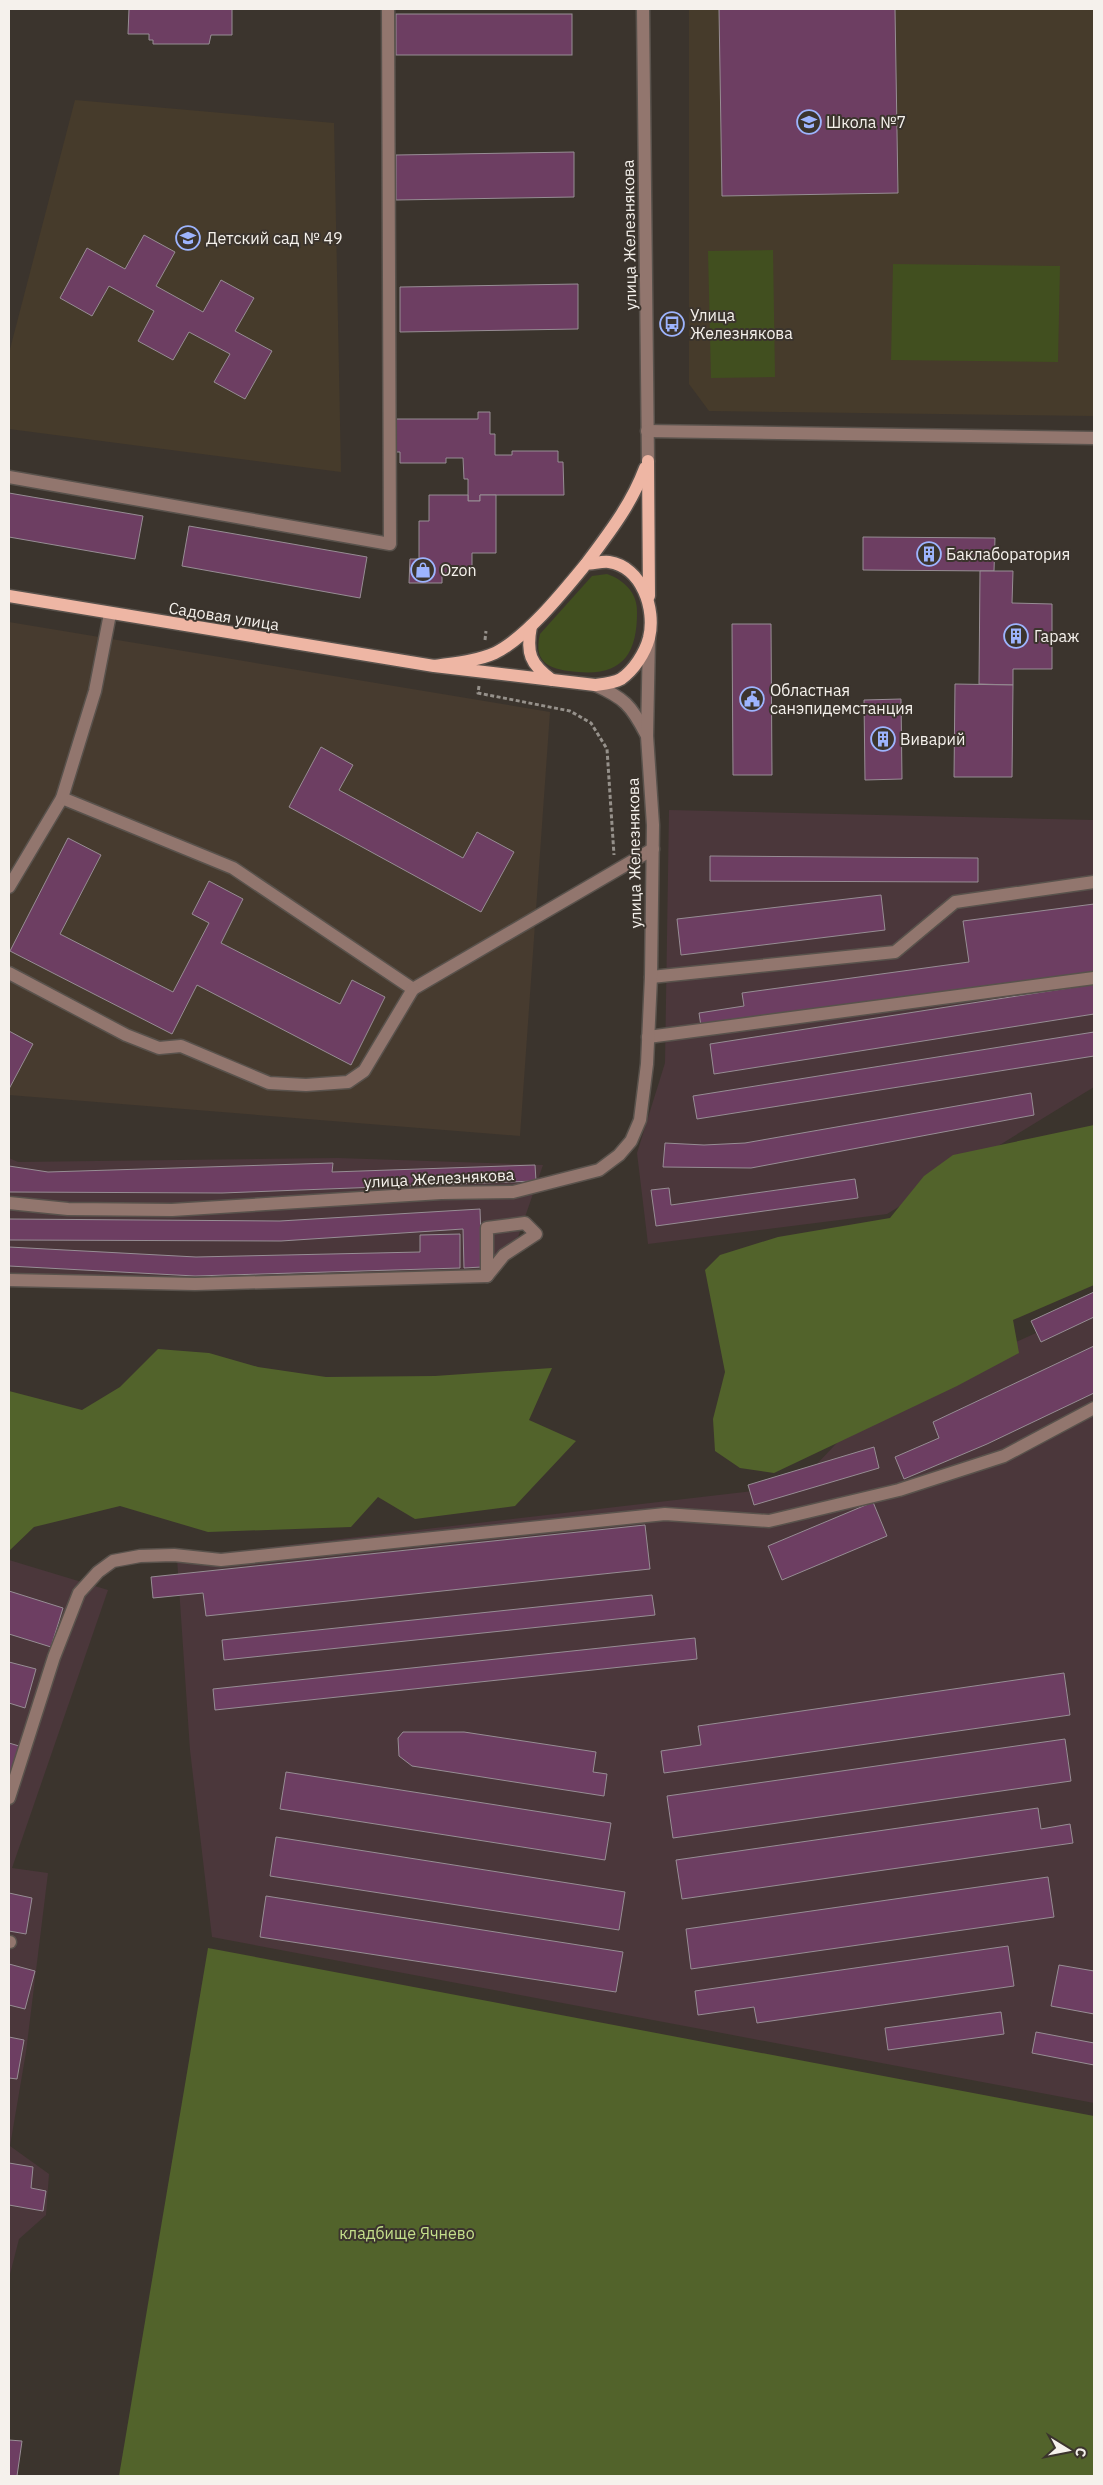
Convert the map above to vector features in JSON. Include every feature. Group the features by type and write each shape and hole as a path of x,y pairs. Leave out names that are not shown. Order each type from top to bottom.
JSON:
{"main road":[{"name":"улица Железнякова","path":"586,564 623,514 636,492 648,461"},
{"name":"улица Железнякова","path":"648,461 649,604"},
{"path":"434,666 495,653 531,626 586,564 608,562 626,568 640,582 649,604 649,638 637,664 620,680 595,686 554,681 538,670 530,655 528,642 531,626"},
{"name":"Садовая улица","path":"9,596 434,666 554,681"}],"street":[{"path":"9,477 390,544 388,9"},
{"name":"улица Железнякова","path":"643,9 648,461"},
{"path":"647,431 1094,438"},
{"path":"9,886 62,798 95,691 110,614"},
{"name":"улица Железнякова","path":"9,1204 68,1209 172,1210 440,1193 512,1192 599,1170 620,1155 631,1141 640,1120 647,1064 651,977 653,849 647,736 649,638"},
{"name":"улица Железнякова","path":"595,686 620,696 636,714 647,736"},
{"path":"62,798 233,868 413,989"},
{"path":"9,973 126,1035 159,1048 181,1046 269,1083 306,1086 348,1082 364,1071 413,989 653,849"},
{"path":"651,977 895,952 955,902 1094,882"},
{"path":"648,1037 1094,978"},
{"path":"9,1280 195,1284 487,1276 504,1255 536,1234 525,1223 487,1228 487,1276"},
{"path":"9,1798 54,1657 79,1592 98,1572 113,1562 140,1556 174,1555 221,1560 664,1514 769,1521 899,1490 1004,1456 1094,1408"}],"path":[{"path":"483,656 486,631"},
{"path":"481,672 478,693 570,711 591,723 607,749 614,860"}],"shaded area":[{"path":"689,9 1094,9 1094,416 709,411 689,384"},
{"name":"Детский сад № 49","path":"75,100 334,123 341,472 9,429 9,353"},
{"path":"9,622 550,712 520,1136 9,1095"},
{"path":"669,810 1094,820 1094,1087 887,1214 648,1244 637,1153 665,1063"},
{"path":"9,1158 18,1162 338,1158 543,1165 517,1240 483,1280 9,1277"},
{"path":"1094,1307 1094,2103 212,1937 190,1750 177,1558 796,1486 871,1407"},
{"path":"9,1560 108,1590 12,1868 48,1873 26,2052 10,2146 49,2174 46,2215 19,2239 9,2278"}],"green space":[{"path":"773,250 775,377 711,378 708,251"},
{"path":"893,264 1060,266 1058,362 891,360"},
{"path":"607,574 629,588 635,599 637,606 636,627 630,651 616,666 606,670 578,672 560,670 547,664 539,653 540,634 592,576"},
{"path":"1094,1125 1094,1285 1013,1320 1019,1353 957,1386 774,1473 740,1468 715,1451 713,1419 725,1372 705,1270 720,1255 778,1237 890,1218 924,1176 953,1155"},
{"path":"158,1349 209,1353 258,1367 326,1377 435,1376 552,1368 529,1420 576,1441 515,1506 415,1519 378,1497 351,1527 208,1532 120,1506 34,1527 9,1551 9,1391 82,1410 120,1387"},
{"name":"кладбище Ячнево","path":"208,1948 1094,2116 1094,2476 119,2476"}],"building":[{"path":"129,9 232,9 232,35 211,35 209,44 153,44 153,40 149,40 149,34 128,34"},
{"name":"Школа №7","path":"719,9 895,9 898,193 722,196"},
{"path":"396,14 572,14 572,55 396,55"},
{"path":"574,152 574,197 396,200 396,155"},
{"path":"144,235 175,252 156,286 203,312 221,280 254,298 235,331 272,351 245,399 214,382 230,354 189,332 173,360 138,341 154,311 109,286 92,316 60,298 87,248 125,269"},
{"path":"578,284 578,329 400,332 400,287"},
{"path":"478,412 490,412 490,434 495,434 495,455 512,455 512,451 558,451 558,462 563,462 564,495 480,495 480,501 468,501 468,479 464,479 463,458 446,458 446,463 400,463 400,452 395,452 394,419 478,419"},
{"path":"9,493 143,516 135,559 9,537"},
{"path":"429,495 468,495 468,501 480,501 480,495 496,495 496,553 472,553 472,573 442,573 442,583 409,583 410,559 419,559 419,521 429,521"},
{"path":"189,526 367,557 360,598 182,566"},
{"name":"Баклаборатория","path":"863,537 995,538 994,571 863,570"},
{"name":"Гараж","path":"980,571 1013,571 1012,603 1052,604 1052,669 1013,669 1013,685 979,684"},
{"name":"Областная санэпидемстанция","path":"732,624 771,624 772,775 733,775"},
{"path":"955,684 1013,685 1012,777 954,777"},
{"name":"Виварий","path":"901,699 902,779 865,780 864,700"},
{"path":"321,747 353,765 339,790 463,858 477,832 514,852 481,912 289,807"},
{"path":"68,838 101,855 60,934 173,992 209,923 192,914 209,881 243,899 221,943 340,1004 352,980 385,997 351,1065 197,985 172,1034 10,951"},
{"path":"710,856 978,858 978,882 710,881"},
{"path":"881,895 885,930 681,955 677,919"},
{"path":"1094,904 1094,972 701,1026 699,1013 744,1006 742,993 969,962 963,921"},
{"path":"1094,984 1094,1014 714,1074 710,1044"},
{"path":"9,1031 33,1044 9,1089"},
{"path":"1094,1032 1094,1056 697,1119 693,1096"},
{"path":"1031,1093 1034,1115 751,1168 663,1167 665,1143 704,1145 745,1143"},
{"path":"333,1163 332,1172 535,1165 536,1181 222,1193 9,1192 9,1166 48,1172"},
{"path":"855,1179 858,1198 656,1226 651,1190 669,1188 671,1205"},
{"path":"480,1209 482,1267 464,1268 463,1229 281,1241 9,1240 9,1219 280,1221"},
{"path":"460,1234 460,1268 195,1276 9,1266 9,1247 196,1257 420,1252 420,1235"},
{"path":"1094,1292 1094,1317 1041,1342 1031,1321"},
{"path":"1094,1346 1094,1393 987,1444 904,1479 895,1457 939,1438 933,1422"},
{"path":"874,1447 879,1468 754,1505 748,1485"},
{"path":"873,1502 887,1536 782,1580 768,1546"},
{"path":"645,1525 650,1569 206,1616 203,1593 153,1598 151,1577"},
{"path":"9,1591 63,1608 51,1647 9,1634"},
{"path":"652,1595 655,1615 224,1660 222,1640"},
{"path":"695,1638 697,1659 215,1710 213,1689"},
{"path":"9,1662 36,1669 25,1708 9,1703"},
{"path":"1064,1673 1070,1715 664,1773 661,1751 701,1745 698,1726"},
{"path":"403,1732 464,1732 596,1752 593,1772 607,1774 604,1796 412,1766 399,1756 398,1738"},
{"path":"1065,1739 1071,1781 673,1838 667,1796"},
{"path":"9,1743 19,1746 9,1782"},
{"path":"286,1772 611,1823 605,1860 280,1809"},
{"path":"1038,1808 1041,1829 1070,1824 1073,1843 682,1899 676,1860"},
{"path":"276,1837 625,1892 619,1930 270,1876"},
{"path":"1048,1877 1054,1917 691,1969 686,1929"},
{"path":"9,1893 32,1898 26,1934 9,1931"},
{"path":"266,1896 623,1952 616,1992 260,1937"},
{"path":"1008,1946 1014,1986 757,2023 754,2007 698,2015 695,1991"},
{"path":"9,1964 35,1971 25,2009 9,2005"},
{"path":"1059,1965 1094,1971 1094,2014 1051,2006"},
{"path":"1001,2012 1004,2034 888,2050 885,2028"},
{"path":"1036,2032 1094,2043 1094,2065 1032,2053"},
{"path":"9,2037 24,2040 17,2079 9,2078"},
{"path":"9,2163 33,2167 31,2188 46,2191 43,2211 9,2205"},
{"path":"9,2440 22,2441 17,2476 9,2476"}],"place":[{"name":"Школа №7","path":"809,122"},
{"name":"Детский сад № 49","path":"188,238"},
{"name":"Улица Железнякова","path":"672,324"},
{"name":"Баклаборатория","path":"929,554"},
{"name":"Ozon","path":"423,570"},
{"name":"Гараж","path":"1016,636"},
{"name":"Областная санэпидемстанция","path":"752,699"},
{"name":"Виварий","path":"883,739"}]}
